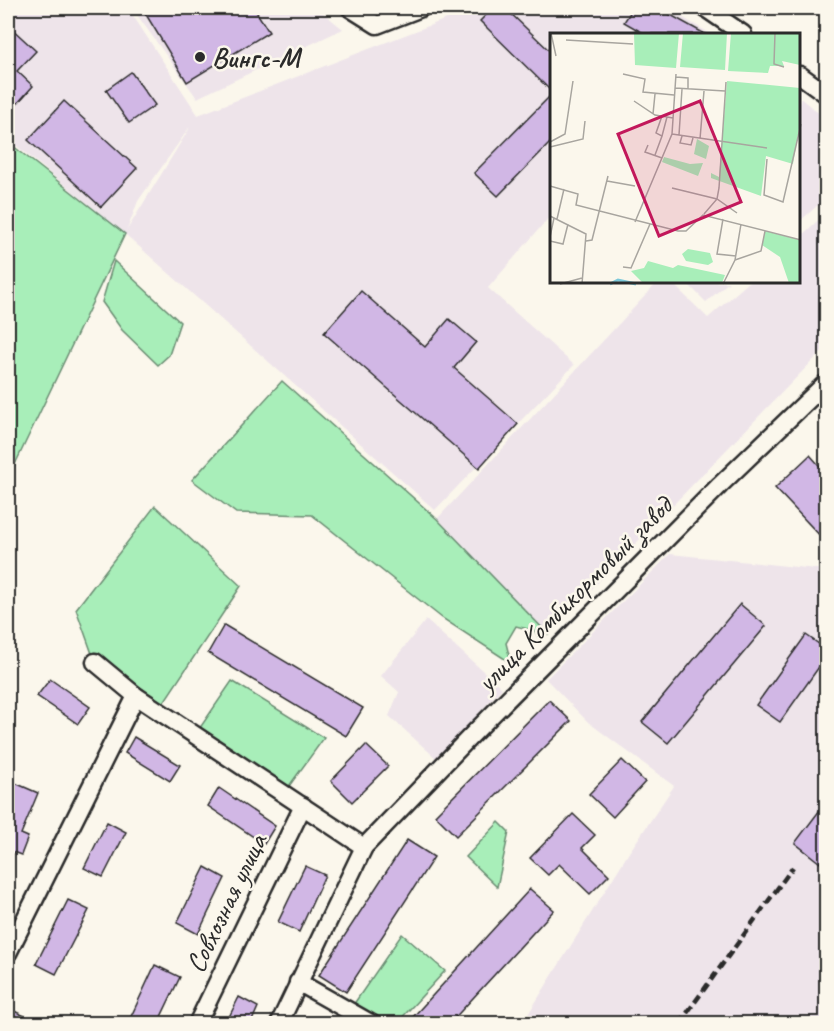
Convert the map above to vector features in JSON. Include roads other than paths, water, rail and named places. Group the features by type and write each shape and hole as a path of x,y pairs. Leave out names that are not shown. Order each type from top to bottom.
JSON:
{"street":[{"path":"350,8 377,25 421,8"},
{"path":"705,8 742,33"},
{"path":"801,76 826,94"},
{"name":"улица Комбикормовый завод","path":"279,1023 364,848 678,527 826,383"},
{"path":"95,662 135,696 364,848"},
{"path":"8,953 135,696"},
{"name":"Совхозная улица","path":"197,1023 303,806"},
{"path":"298,982 372,1023"}],"railway":[{"path":"679,1024 793,867"}],"place":[{"name":"Вингс-М","path":"200,57"}]}
